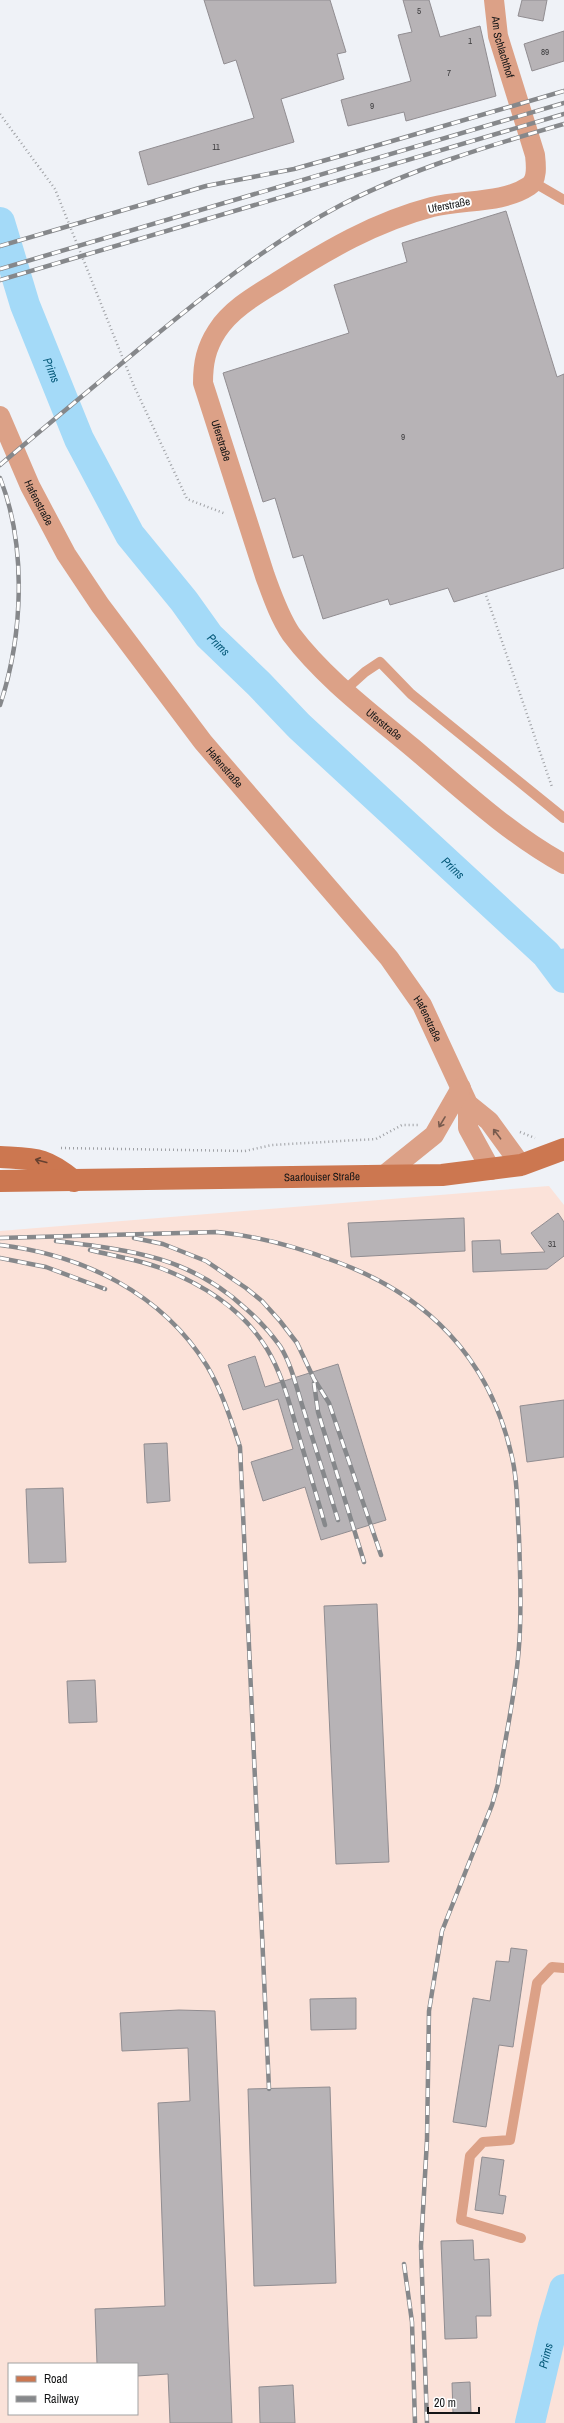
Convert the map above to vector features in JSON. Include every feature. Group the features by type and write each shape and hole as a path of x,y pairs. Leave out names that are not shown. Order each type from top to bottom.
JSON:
{"main road":[{"name":"Saarlouiser Straße","path":"0,1181 442,1175 521,1165 560,1151"},
{"path":"0,1157 40,1159 56,1166 75,1181"}],"street":[{"name":"Am Schlachthof","path":"494,0 498,36 535,155 536,167 533,182"},
{"name":"Uferstraße","path":"533,182 524,188 505,195 433,207 393,219 350,238 244,303 218,330 208,348 203,365 203,383 247,522 276,606 290,632 311,659 345,690 475,800 543,853 564,864"},
{"name":"Hafenstraße","path":"0,416 30,486 66,554 100,605 203,742 389,958 422,1005 464,1096 468,1128 491,1170"},
{"name":"Hafenstraße","path":"464,1096 489,1121 521,1165"},
{"path":"383,1176 434,1134 464,1096"}],"lane":[{"path":"533,182 564,200"},
{"path":"345,690 365,672 380,662 411,694 564,818"},
{"path":"521,2238 461,2220 470,2156 483,2142 510,2140 537,1983 552,1967 564,1968"}],"path":[{"path":"0,114 55,189 134,386 187,499 247,522"},
{"path":"485,592 552,787"},
{"path":"57,1148 244,1151 272,1145 376,1139 407,1124 420,1126 434,1134"},
{"path":"494,1129 503,1125 540,1140"}],"shaded area":[{"path":"549,1186 564,1205 564,2423 0,2423 0,1231"}],"building":[{"path":"204,0 330,0 346,52 337,54 344,79 281,99 294,142 148,185 139,152 254,118 236,60 224,64"},
{"path":"403,0 429,0 440,37 480,26 496,96 406,121 404,112 348,126 341,100 411,81 398,35 412,32"},
{"path":"522,0 547,0 543,21 518,16"},
{"path":"564,31 564,61 532,71 524,44"},
{"path":"506,211 557,377 564,374 564,568 454,602 448,588 390,605 388,599 323,619 303,555 293,558 275,498 263,502 223,373 349,333 334,285 407,262 402,243"},
{"path":"558,1213 564,1222 564,1256 547,1269 473,1272 472,1241 500,1240 501,1254 545,1252 531,1233"},
{"path":"464,1218 465,1251 351,1257 348,1223"},
{"path":"255,1356 265,1387 338,1364 386,1520 321,1540 305,1487 263,1501 251,1462 293,1449 278,1399 243,1410 228,1365"},
{"path":"564,1400 564,1457 527,1462 520,1406"},
{"path":"167,1443 170,1501 147,1503 144,1444"},
{"path":"63,1488 66,1562 29,1563 26,1489"},
{"path":"377,1604 389,1862 336,1864 324,1606"},
{"path":"95,1680 97,1722 69,1723 67,1681"},
{"path":"511,1948 527,1950 513,2047 499,2045 486,2127 453,2122 473,1998 490,2001 496,1961 509,1962"},
{"path":"356,1998 356,2029 311,2030 310,1999"},
{"path":"179,2010 215,2011 232,2423 170,2423 168,2374 138,2376 138,2363 97,2363 95,2309 165,2306 158,2103 190,2101 188,2048 122,2051 120,2013"},
{"path":"330,2087 336,2283 254,2286 248,2089"},
{"path":"482,2157 504,2160 499,2195 506,2196 503,2214 475,2210"},
{"path":"473,2240 474,2260 489,2259 491,2316 476,2316 477,2338 445,2339 441,2241"},
{"path":"470,2382 471,2412 453,2413 452,2383"},
{"path":"293,2385 295,2423 260,2423 259,2387"}],"waterway":[{"name":"Prims","path":"0,222 25,305 79,439 130,535 184,601 209,636 259,684 299,726 546,954 564,978"},
{"path":"546,954 564,951"},
{"name":"Prims","path":"530,2423 553,2326 564,2289"}],"railway":[{"path":"0,246 206,186 294,169 564,91"},
{"path":"0,269 564,103"},
{"path":"0,280 564,114"},
{"path":"0,465 212,290 287,236 341,205 422,169 564,124"},
{"path":"0,478 9,504 15,532 19,591 14,650 0,705"},
{"path":"0,1238 217,1232 263,1239 293,1247 337,1262 369,1276 399,1292 426,1312 450,1334 470,1360 487,1388 501,1419 511,1453 516,1484 520,1592 518,1663 498,1784 492,1805 442,1931 429,2011 427,2140 421,2246 427,2423"},
{"path":"134,1238 163,1244 206,1261 246,1288 262,1301 280,1321 297,1343 314,1379 329,1403 381,1555"},
{"path":"56,1241 133,1252 180,1266 202,1277 224,1291 255,1317 280,1346 288,1361 338,1520"},
{"path":"0,1245 31,1250 90,1268 118,1282 144,1298 189,1340 207,1366 222,1395 240,1447 269,2089"},
{"path":"90,1250 154,1266 178,1275 208,1291 222,1301 235,1311 258,1335 277,1368 285,1388 325,1525"},
{"path":"0,1258 46,1267 105,1289"},
{"path":"314,1383 318,1412 364,1562"},
{"path":"404,2264 412,2322 415,2423"}]}
